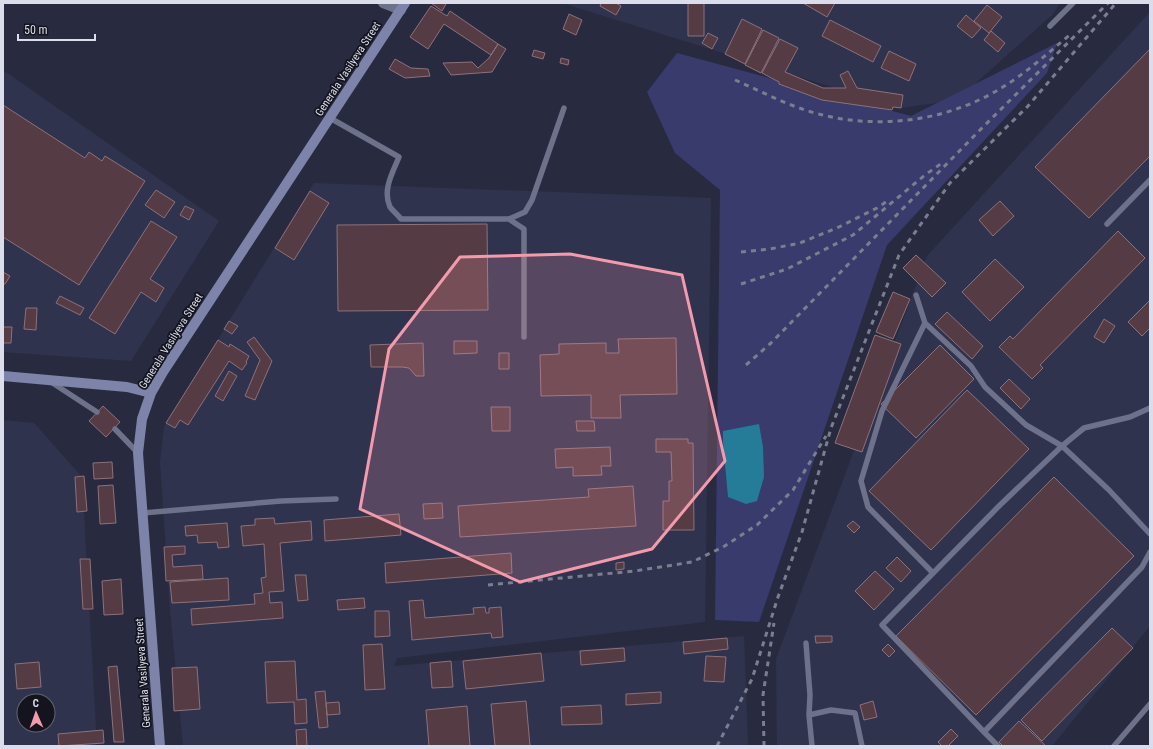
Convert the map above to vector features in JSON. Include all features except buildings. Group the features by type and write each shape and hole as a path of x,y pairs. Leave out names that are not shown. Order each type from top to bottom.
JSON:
{"main road":[{"name":"Generala Vasilyeva Street","path":"160,746 138,453 142,419 151,393 167,366 403,6"},
{"path":"3,376 128,387 151,393"}],"street":[{"path":"383,3 403,6"}],"lane":[{"path":"1050,26 1073,3"},
{"path":"330,118 399,157 389,180 387,197 391,208 401,219 510,219 525,212 532,200 564,108"},
{"path":"1107,224 1150,180"},
{"path":"510,219 524,229 524,337"},
{"path":"916,295 925,322 971,366 985,387 1026,425 1062,446 1109,490 1150,534"},
{"path":"925,322 882,410 861,481 868,507 933,573"},
{"path":"47,380 97,412"},
{"path":"998,746 882,625 1000,505 1062,446 1084,428 1130,417 1150,408"},
{"path":"115,428 138,453"},
{"path":"143,513 281,501 336,499"},
{"path":"984,732 1142,567 1150,552"},
{"path":"806,643 810,694 808,715 812,746"},
{"path":"1114,746 1150,704"},
{"path":"808,715 831,710 855,713 862,746"}],"highlighted area":[{"path":"570,254 682,275 725,461 652,549 520,582 360,509 389,349 460,257"}],"shaded area":[{"path":"562,3 1060,3 1053,14 957,100 900,108"},
{"path":"1150,12 1150,626 1052,746 777,746 776,659 927,256"},
{"path":"1057,43 1047,73 887,245 759,622 715,620 720,190 675,153 647,92 677,53 911,116"},
{"path":"3,70 219,221 131,361 3,352"},
{"path":"314,183 711,198 705,622 397,658 394,666 744,636 748,746 183,746 170,609 160,462 164,427"},
{"path":"3,420 34,423 82,477 97,746 3,746"},
{"path":"759,424 763,447 764,477 757,501 746,504 728,497 723,431"}],"railway":[{"path":"746,365 771,343 980,130 1108,3"},
{"path":"717,746 752,679 778,597 802,532 831,428 899,255 950,183 1028,106 1116,3"},
{"path":"735,80 796,107 831,117 857,121 883,122 910,120 936,115 962,107 986,97 1025,72 1071,34"},
{"path":"741,284 787,269 853,235 925,175 942,163"},
{"path":"741,252 770,249 800,243 839,227 886,202"},
{"path":"488,585 635,571 692,562 723,547 757,525 793,490 826,436"},
{"path":"764,746 763,695 774,623"}]}
